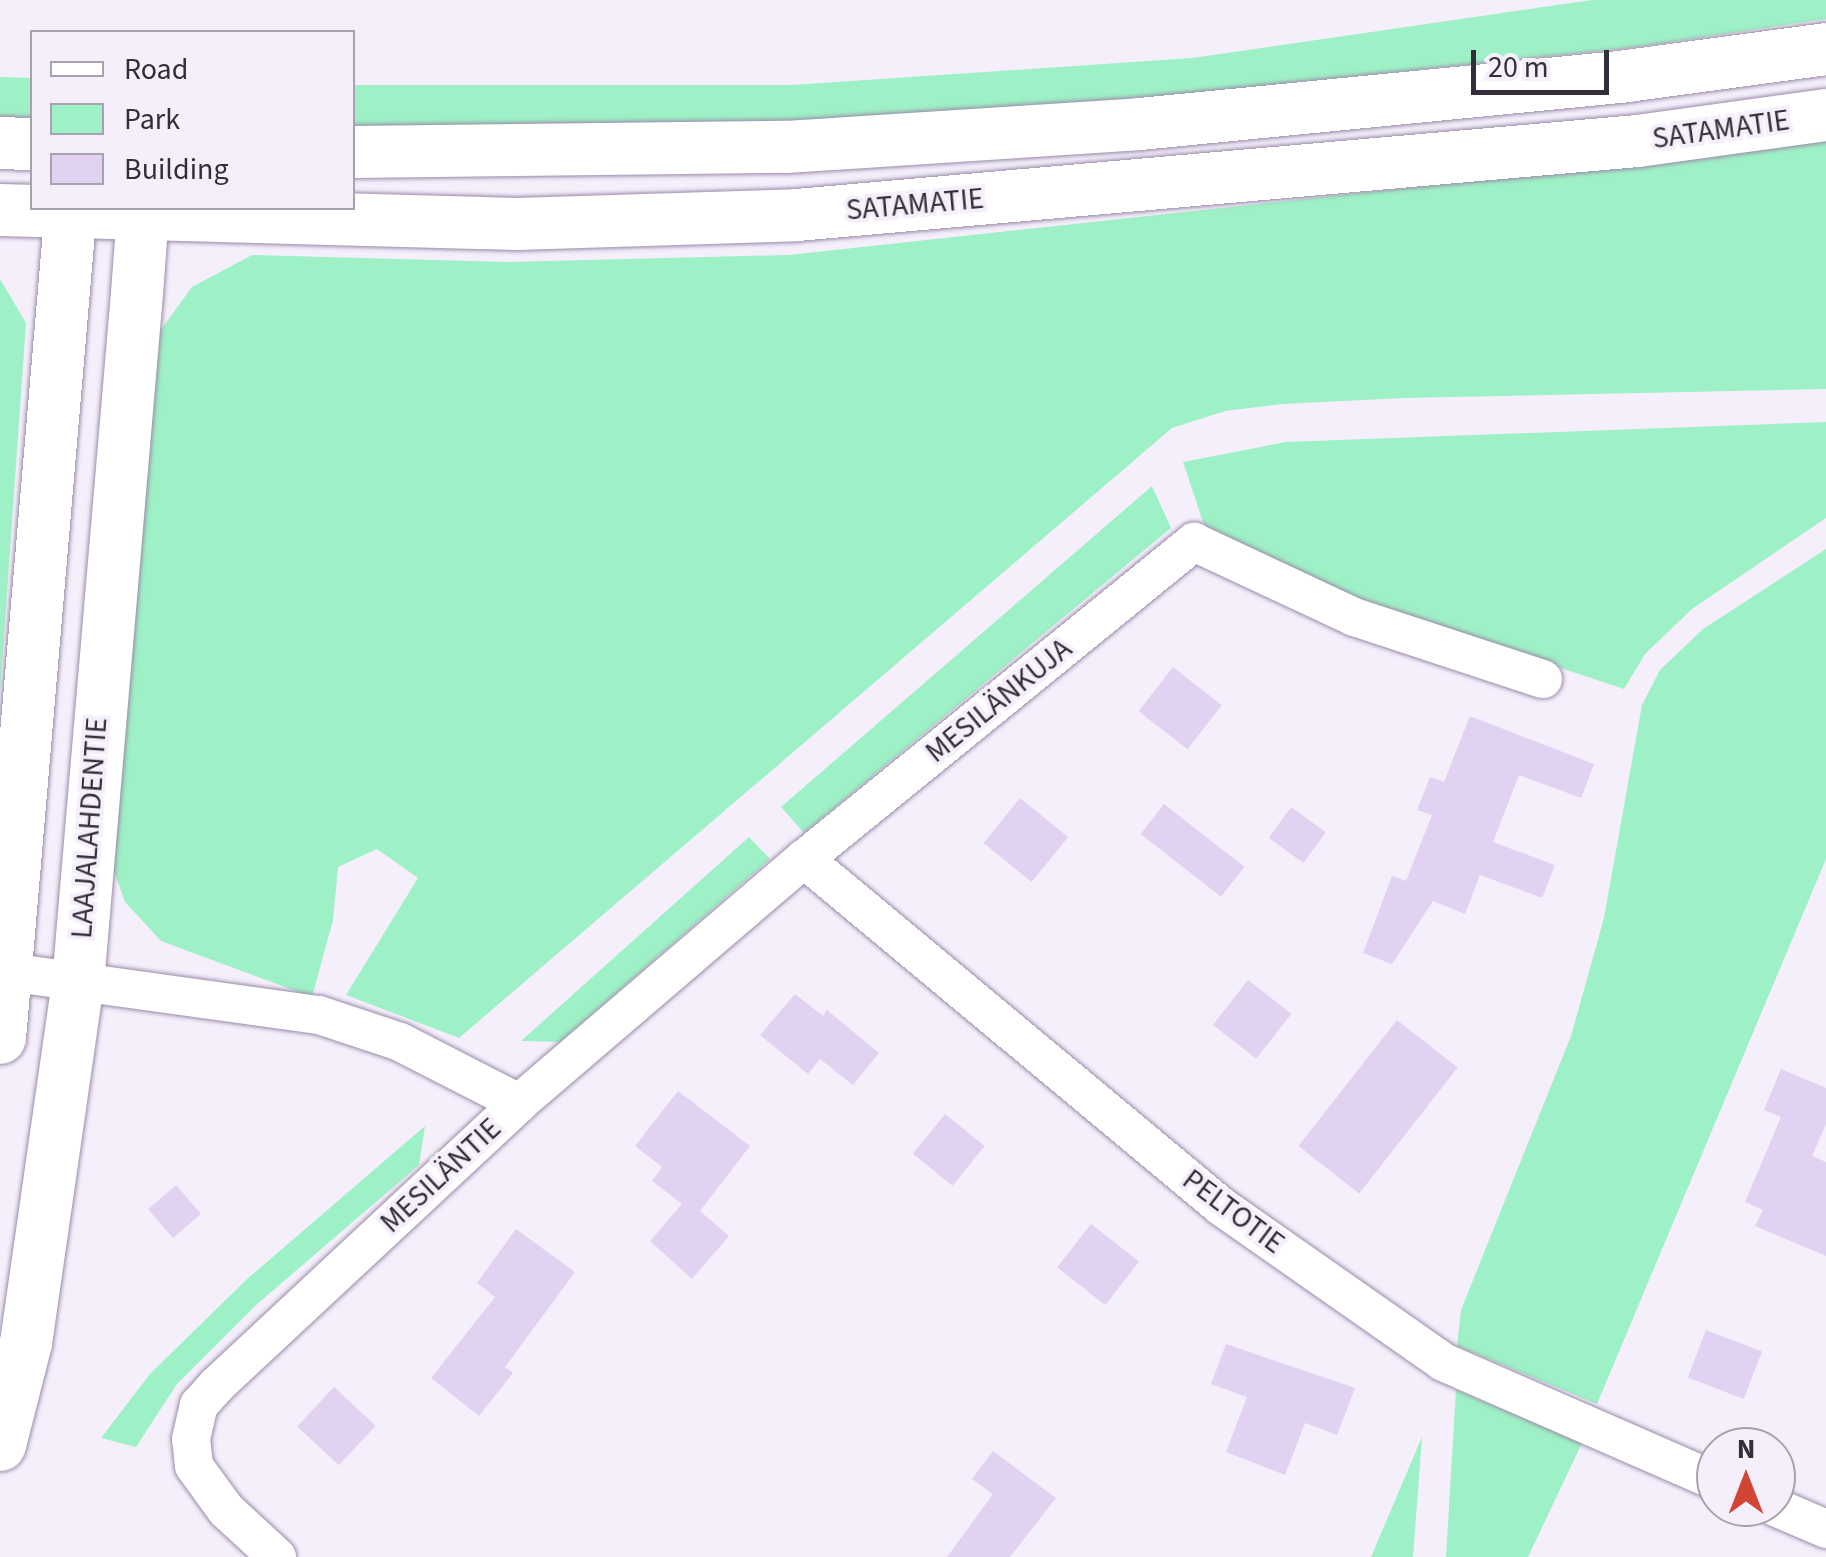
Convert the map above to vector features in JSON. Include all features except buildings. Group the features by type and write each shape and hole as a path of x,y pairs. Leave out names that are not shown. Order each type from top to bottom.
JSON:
{"main road":[{"path":"355,152 786,148 1140,124 1627,76 1826,49"},
{"name":"SATAMATIE","path":"0,210 141,210 517,224 797,215 1638,142 1826,115"},
{"path":"0,143 30,144"},
{"path":"0,1038 70,210"},
{"name":"LAAJALAHDENTIE","path":"0,1445 29,1323 78,983 141,210"}],"street":[{"name":"MESILÄNKUJA","path":"519,1103 804,859 1194,542 1354,617 1542,679"},
{"name":"PELTOTIE","path":"804,859 1222,1207 1442,1362 1696,1472"},
{"name":"MESILÄNTIE","path":"8,972 319,1015 400,1042 519,1103 199,1405 190,1439 194,1466 226,1510 277,1557"},
{"path":"1796,1516 1826,1529"}],"green space":[{"path":"1592,0 1826,0 1826,19 1637,47 1195,93 785,126 355,129 355,85 792,85 1192,58"},
{"path":"0,77 30,78 30,118 0,117"},
{"path":"1826,137 1826,389 1283,404 1225,411 1172,428 459,1038 346,995 418,878 377,849 338,867 333,920 312,997 161,941 125,902 111,863 160,331 192,287 252,255 506,262 789,255 1635,163"},
{"path":"0,279 26,323 0,692"},
{"path":"1826,422 1826,518 1692,609 1645,654 1624,689 1350,598 1205,528 1183,462 1286,442"},
{"path":"1152,486 1171,528 804,833 781,807"},
{"path":"1826,549 1826,859 1597,1404 1457,1346 1461,1310 1571,1036 1604,918 1642,705 1660,670 1703,629"},
{"path":"749,837 770,859 560,1042 521,1041"},
{"path":"425,1126 419,1165 256,1305 177,1384 136,1447 101,1438 150,1374 246,1280"},
{"path":"1456,1390 1582,1443 1528,1557 1446,1557"},
{"path":"1422,1437 1413,1557 1371,1557"}]}
